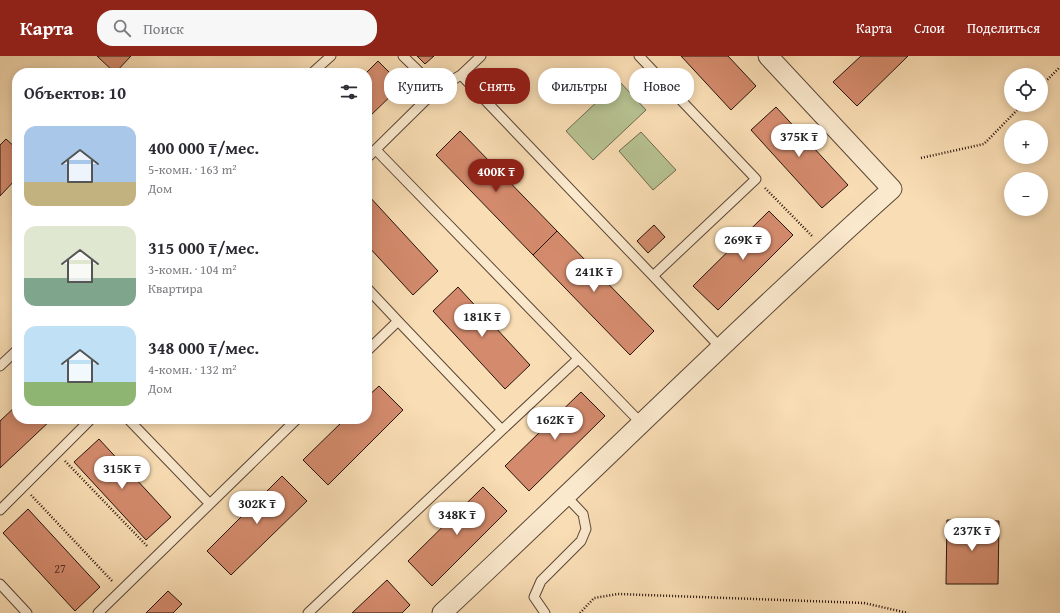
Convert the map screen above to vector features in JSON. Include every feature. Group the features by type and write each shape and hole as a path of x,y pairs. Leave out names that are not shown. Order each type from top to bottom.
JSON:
{"street":[{"path":"442,613 824,249 892,189 768,56"}],"lane":[{"path":"317,68 330,56"},
{"path":"403,56 415,68"},
{"path":"457,78 462,75 481,56"},
{"path":"639,56 756,179 653,276"},
{"path":"462,75 720,347"},
{"path":"372,154 422,104"},
{"path":"376,150 641,423"},
{"path":"372,293 502,430"},
{"path":"372,347 398,321"},
{"path":"0,366 12,355"},
{"path":"308,613 578,359"},
{"path":"0,510 86,424"},
{"path":"133,424 209,503"},
{"path":"98,613 209,503 292,424"},
{"path":"545,613 534,597 541,581 581,541 586,528 583,514 566,496"},
{"path":"0,584 27,613"}],"path":[{"path":"1048,79 1060,67"},
{"path":"921,158 984,144 1015,112"},
{"path":"756,179 824,249"},
{"path":"57,453 156,556"},
{"path":"24,486 121,591"},
{"path":"580,613 594,598 618,594 864,603 908,613"}],"green space":[{"path":"621,83 629,92 629,104 640,104 646,110 593,160 566,131 595,104 621,104"},
{"path":"641,132 676,170 653,190 619,151"}],"building":[{"path":"97,56 131,56 120,68 110,68"},
{"path":"417,56 434,56 425,64"},
{"path":"681,56 728,56 756,86 731,110 694,70 694,68 692,68"},
{"path":"861,56 908,56 857,106 833,82"},
{"path":"378,61 385,68 384,102 372,114 372,68"},
{"path":"776,107 848,185 822,208 751,130"},
{"path":"460,131 557,231 533,255 436,155"},
{"path":"6,139 12,144 12,183 0,196 0,145"},
{"path":"372,199 438,271 413,295 372,250"},
{"path":"769,211 793,235 718,310 693,286"},
{"path":"654,225 665,237 648,253 637,241"},
{"path":"557,231 654,331 630,355 533,255"},
{"path":"458,287 530,365 505,389 433,311"},
{"path":"379,386 403,410 328,485 303,460 340,424 372,424 372,392"},
{"path":"581,392 605,416 529,491 505,466"},
{"path":"12,410 12,424 47,424 0,468 0,421"},
{"path":"99,439 171,517 146,540 74,462"},
{"path":"282,476 307,501 231,575 207,551"},
{"path":"483,487 507,511 432,586 408,561"},
{"path":"28,509 100,587 75,611 3,533"},
{"path":"947,520 999,521 998,584 946,584"},
{"path":"387,580 410,605 402,613 352,613"},
{"path":"168,591 182,604 173,613 146,613"}]}
